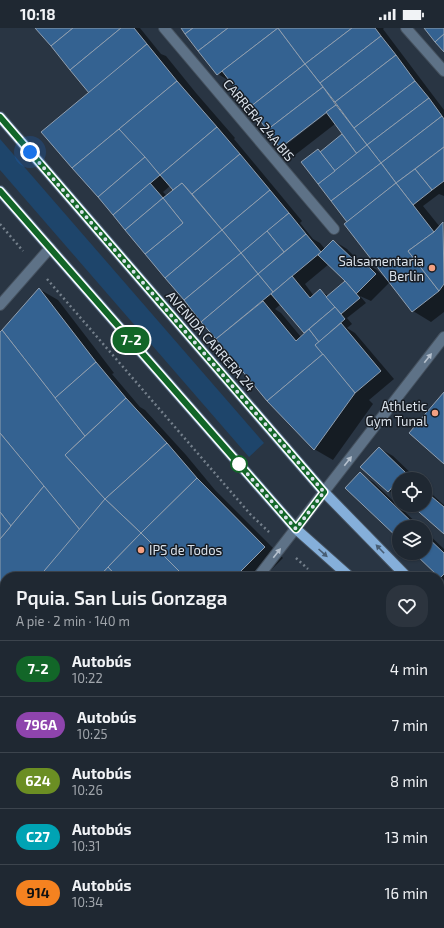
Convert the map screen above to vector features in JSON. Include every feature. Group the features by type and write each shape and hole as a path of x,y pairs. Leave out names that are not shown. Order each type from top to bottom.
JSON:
{"main road":[{"name":"AVENIDA CARRERA 24","path":"0,117 324,492 402,572"},
{"path":"0,191 296,529 344,572"}],"street":[{"name":"CARRERA 24A BIS","path":"164,28 334,229"},
{"path":"406,28 444,71"},
{"path":"0,305 50,248"},
{"path":"262,572 444,337"}],"path":[{"path":"0,224 252,515"}],"shaded area":[{"path":"0,139 264,443 249,457 0,170"}],"building":[{"path":"35,28 73,28 51,46"},
{"path":"73,28 121,28 70,70 51,46"},
{"path":"121,28 134,28 147,44 89,93 70,70"},
{"path":"181,28 193,28 185,34"},
{"path":"193,28 228,28 198,51 185,34"},
{"path":"228,28 278,28 217,75 198,51"},
{"path":"278,28 305,64 250,107 222,71"},
{"path":"278,28 352,28 305,64"},
{"path":"352,28 375,28 381,36 320,83 305,64"},
{"path":"424,28 444,28 444,34 435,42"},
{"path":"444,34 444,52 435,42"},
{"path":"381,36 396,55 335,102 320,83"},
{"path":"147,44 177,81 72,168 41,132"},
{"path":"396,55 415,81 354,128 335,102"},
{"path":"305,64 323,87 267,130 250,107"},
{"path":"177,81 217,127 160,175 119,129"},
{"path":"415,81 429,98 367,145 354,128"},
{"path":"323,87 336,105 280,148 267,130"},
{"path":"429,98 442,116 381,163 367,145"},
{"path":"336,105 367,145 357,154 326,112"},
{"path":"442,116 444,119 444,147 396,183 381,163"},
{"path":"217,127 240,154 192,194 182,183 173,190 160,175"},
{"path":"119,129 145,157 98,197 72,168"},
{"path":"342,134 357,154 335,171 320,152"},
{"path":"367,145 381,163 331,201 318,184"},
{"path":"444,147 444,181 432,190 415,169"},
{"path":"318,149 335,171 318,184 301,162"},
{"path":"240,154 270,190 222,230 192,194"},
{"path":"145,157 160,175 113,215 98,197"},
{"path":"381,163 396,183 347,222 331,201"},
{"path":"415,169 432,190 413,205 396,183"},
{"path":"150,183 163,198 125,230 113,215"},
{"path":"182,183 222,230 165,278 145,254 183,223 163,198"},
{"path":"396,183 434,232 408,251 439,291 412,312 344,224"},
{"path":"270,190 289,213 241,253 222,230"},
{"path":"163,198 183,223 145,254 125,230"},
{"path":"289,213 306,234 284,252 267,231"},
{"name":"Salsamentaria Berlin","path":"443,222 444,284 439,291 408,251 434,232"},
{"path":"222,230 241,253 184,300 165,278"},
{"path":"267,231 284,252 258,274 241,253"},
{"path":"306,234 321,252 273,292 258,274"},
{"path":"333,240 359,265 363,261 376,274 356,294 318,255"},
{"path":"241,253 258,274 201,322 184,300"},
{"path":"258,274 273,292 216,339 201,322"},
{"path":"292,276 310,298 320,289 335,307 304,333 271,294"},
{"path":"345,281 360,298 341,314 326,297"},
{"path":"39,288 96,362 55,398 2,330"},
{"path":"263,301 296,341 309,329 319,342 315,345 323,354 267,401 216,339"},
{"path":"335,307 345,319 319,342 309,329"},
{"path":"341,323 381,371 355,393 315,345"},
{"path":"2,330 85,436 65,455 105,499 80,530 0,433 0,332"},
{"path":"323,354 355,393 314,450 267,401"},
{"path":"96,362 126,398 85,436 55,398"},
{"name":"Athletic Gym Tunal","path":"444,392 444,464 409,433"},
{"path":"126,398 167,443 105,499 65,455"},
{"path":"0,433 44,486 11,526 0,512"},
{"path":"167,443 197,478 141,533 105,499"},
{"path":"379,447 405,472 392,472 392,488 388,492 360,467"},
{"path":"360,472 392,503 392,512 401,512 410,520 392,520 392,532 345,488"},
{"path":"197,478 265,547 240,572 180,572 141,533"},
{"path":"44,486 80,530 43,572 0,572 0,539"},
{"path":"432,497 444,507 444,534 432,523 432,520 428,520 419,512 432,512"},
{"path":"105,499 141,533 104,572 43,572"},
{"path":"0,512 11,526 0,539"},
{"name":"IPS de Todos","path":"141,533 180,572 112,572 108,567"},
{"path":"432,542 444,553 444,572 434,572 421,560 432,560"},
{"path":"108,567 112,572 104,572"}],"bus line":[{"name":"7-2","path":"0,117 324,492 296,529 0,191"}],"place":[{"name":"Salsamentaria Berlin","path":"432,268"},
{"name":"Athletic Gym Tunal","path":"435,413"},
{"name":"IPS de Todos","path":"141,550"}],"route":[{"path":"30,152 324,492 296,529 236,461 239,464"}]}
